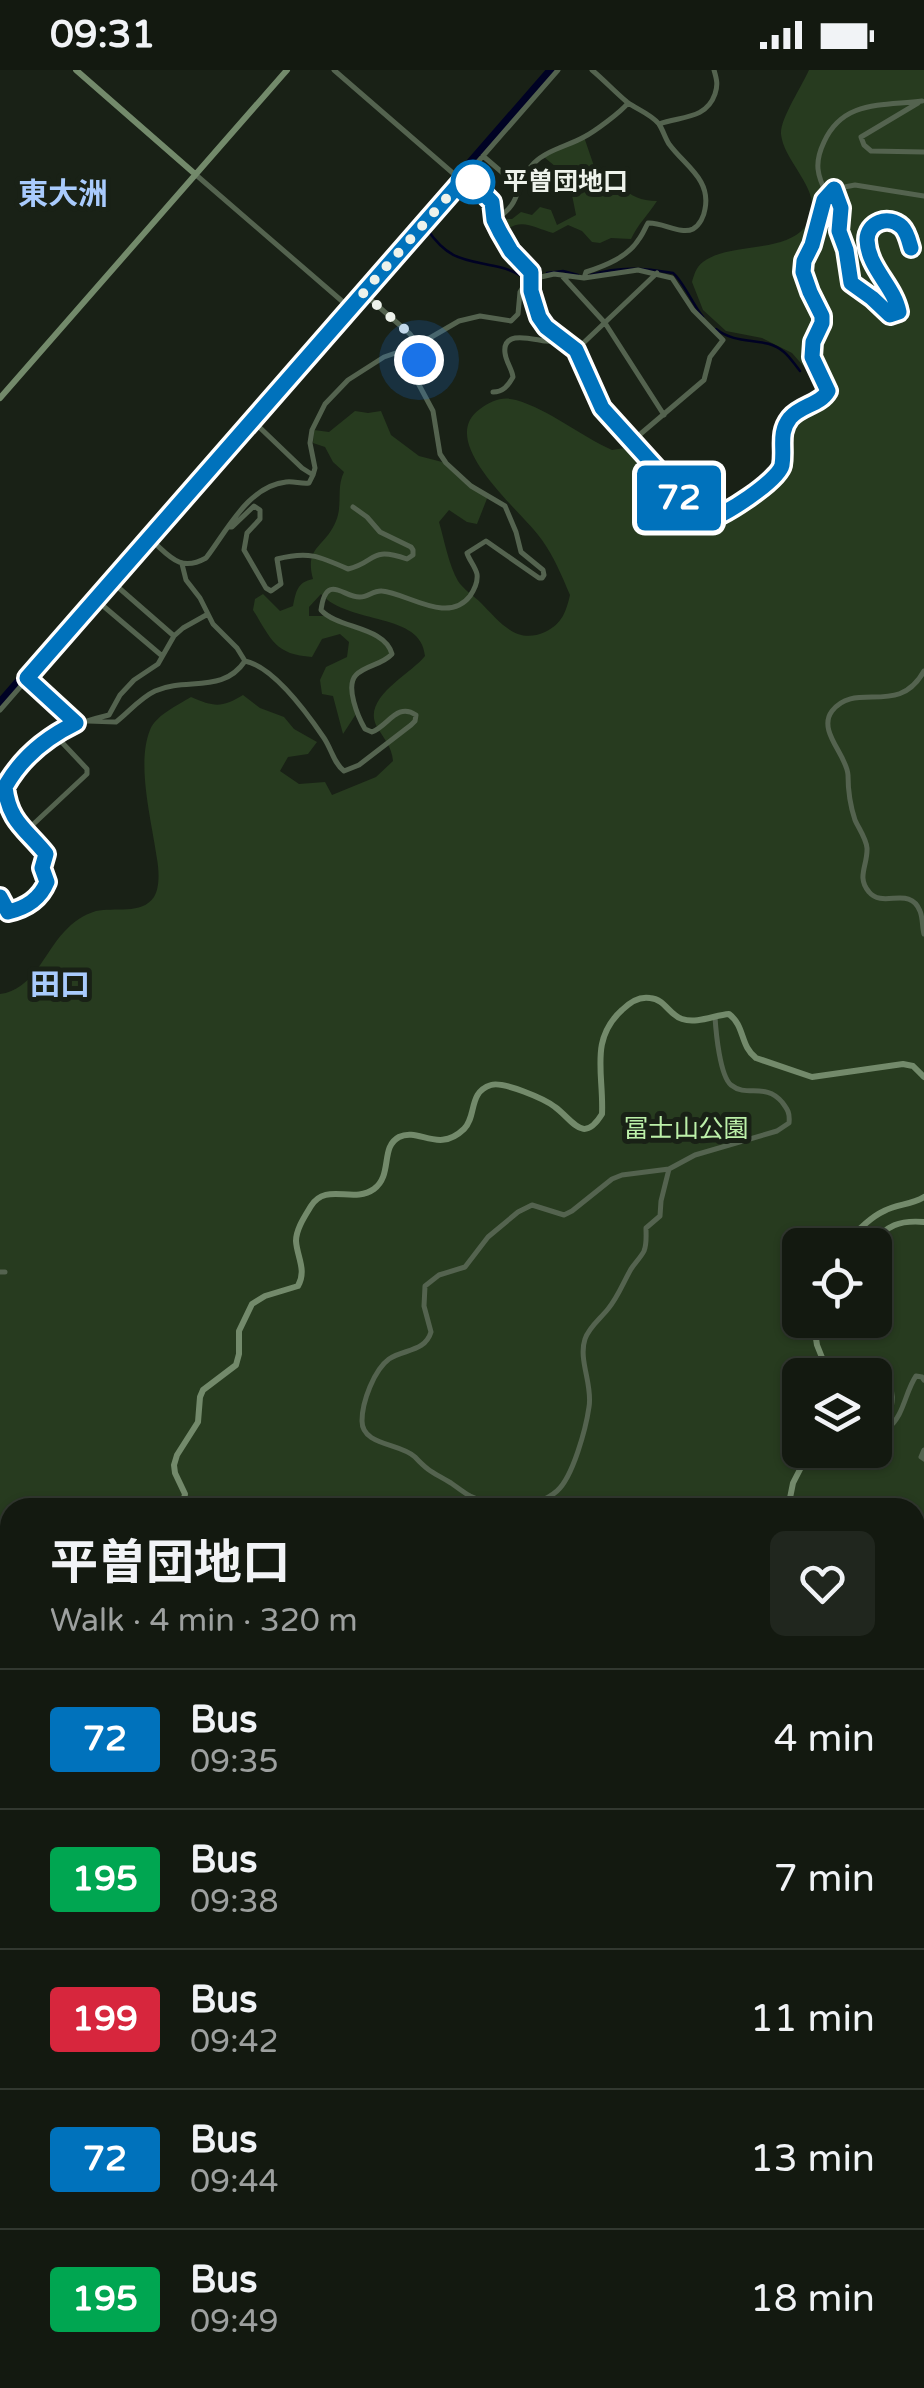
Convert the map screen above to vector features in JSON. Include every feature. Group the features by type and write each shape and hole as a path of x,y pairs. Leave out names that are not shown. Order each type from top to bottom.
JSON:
{"street":[{"path":"76,70 347,306"},
{"path":"0,398 287,70"},
{"path":"334,70 492,202 494,220 511,251 531,272 531,291 539,317 576,350 602,408 660,472 673,493 696,516 706,520 722,514 776,476 782,462 787,422 804,406 820,401 828,391 812,357 822,316 803,272 827,195 834,189 855,185 924,196"},
{"path":"0,710 25,676 111,581 124,560 149,538 347,306 363,293 558,70"},
{"path":"584,276 630,250 648,223 692,230 705,210 705,187 666,140 659,124 628,103 592,70"},
{"path":"659,124 707,109 718,84 714,70"},
{"path":"923,100 861,137 871,151 924,152"},
{"path":"827,195 820,184 817,165 826,137 840,118 870,106 923,100"},
{"path":"494,220 512,208 518,186 537,160 584,137 628,103"},
{"path":"483,156 518,186"},
{"path":"834,189 841,208 839,231 851,283 890,315 899,312 897,303 874,267 867,234 878,222 896,223 902,227 911,248"},
{"path":"149,538 176,562 199,562 206,558 247,504 267,487 282,482 310,483 314,475 312,430 326,404 348,380 384,357 416,346 450,325 486,316 511,321 518,314 528,270"},
{"path":"532,279 554,274 584,276 638,270 657,273 675,280 693,310 723,340 710,357 704,380 631,442"},
{"path":"576,350 657,273"},
{"path":"562,274 605,323 664,415"},
{"path":"244,661 260,667 290,695 324,738 344,772 411,725 416,715 409,710 401,711 379,730 365,729 352,690 353,681 358,674 387,660 391,650 380,639 325,616 321,610 327,593 340,588 351,596 363,597 383,591 440,608 456,606 467,600 476,582 476,570 467,553 486,541 539,578 544,575 521,552 505,506 471,486 440,454 433,410 418,383 416,346 410,334 363,293"},
{"path":"493,392 500,392 514,378 504,352 514,338 552,342 562,338"},
{"path":"252,420 314,475"},
{"path":"228,527 250,508 260,510 260,518 247,534 244,550 271,591 281,584 277,559 291,555 312,554 354,569 380,554 408,559 412,555 410,547 380,532 353,507"},
{"path":"87,720 116,722 153,692 189,683 226,680 240,668 243,656 213,624 186,580 182,564"},
{"path":"111,581 174,636"},
{"path":"95,599 162,655"},
{"path":"0,897 8,912 14,911 34,902 46,886 42,868 46,854 10,812 2,789 22,763 55,734 76,723 110,715 125,688 158,664 174,636 208,614"},
{"path":"924,671 917,682 894,696 850,697 834,709 828,722 834,745 846,764 851,804 866,841 862,882 876,898 913,900 920,910 924,934"},
{"path":"25,676 76,723"},
{"path":"24,832 88,774 55,734"},
{"path":"184,1498 174,1465 176,1455 198,1422 200,1396 207,1386 236,1365 239,1331 252,1304 291,1290 302,1280 297,1232 314,1201 330,1193 355,1196 377,1188 394,1140 410,1134 431,1141 454,1136 469,1122 480,1091 491,1085 545,1100 576,1127 591,1127 602,1114 602,1037 610,1022 632,1001 658,999 686,1020 724,1014 734,1017 744,1046 756,1058 807,1077 903,1064 913,1066 924,1077"},
{"path":"475,1498 428,1471 412,1454 368,1436 363,1429 363,1415 377,1373 384,1362 426,1344 430,1338 424,1286 465,1266 488,1236 529,1206 564,1215 622,1175 669,1169 694,1155 777,1131 789,1123 789,1112 768,1091 738,1089 730,1084 724,1075 715,1016"},
{"path":"543,1498 557,1491 568,1476 590,1403 585,1340 646,1248 646,1228 660,1216 669,1169"},
{"path":"864,1228 885,1210 924,1196"},
{"path":"888,1228 900,1222 924,1222"},
{"path":"892,1425 907,1400 912,1380 916,1376 924,1380"},
{"path":"924,1450 924,1458"},
{"path":"790,1498 801,1468"}],"green space":[{"name":"冨士山公園","path":"809,70 924,70 924,1498 0,1498 0,994 21,986 78,919 96,911 142,906 154,897 159,873 144,759 150,730 162,715 191,697 218,705 243,695 260,708 284,717 294,729 317,742 308,754 288,757 280,771 299,784 325,782 332,795 376,777 393,761 376,725 376,705 425,656 421,642 411,632 349,611 321,594 309,607 309,616 325,616 380,639 392,654 358,674 352,690 358,711 343,734 333,696 322,694 320,680 326,667 347,657 349,642 340,634 322,639 312,657 290,653 275,644 253,610 255,599 263,594 280,611 293,606 300,585 313,579 313,553 336,521 344,472 325,447 313,443 314,430 329,432 355,411 381,411 391,435 419,456 446,463 488,496 477,524 449,510 439,522 460,584 517,634 535,635 556,625 570,595 542,540 474,458 468,439 469,423 484,406 501,399 516,400 612,450 632,444 693,524 789,463 791,426 833,400 792,353 762,338 726,331 703,310 692,282 699,266 714,256 783,241 805,227 812,203 784,146 782,128"},
{"path":"584,137 594,166 583,172 585,187 620,186 637,197 657,201 631,239 592,242 582,231 568,225 553,233 522,224 505,231 505,219 521,212 532,215 540,207 551,210 557,225 576,215 571,190 544,157"}],"waterway":[{"path":"0,704 552,70"},
{"path":"427,229 452,254 525,278"},
{"path":"591,275 632,269 673,273 703,317"},
{"path":"547,273 563,271 578,275"},
{"path":"716,329 734,338 776,347 800,371"}],"bus line":[{"name":"72","path":"0,897 8,912 14,911 34,902 47,882 42,868 46,854 10,812 5,787 35,750 76,723 27,678 466,176 492,202 500,232 531,272 531,291 539,317 576,350 597,401 660,472 673,493 696,516 706,520 722,514 776,476 781,470 787,422 804,406 820,401 828,391 811,349 822,316 803,272 824,200 834,189 841,208 839,231 851,283 890,315 899,312 897,303 874,267 867,234 878,222 896,223 908,237 911,248"}],"place":[{"name":"平曽団地口","path":"473,182"}],"district":[{"name":"東大洲","path":"63,194"},
{"name":"田口","path":"60,985"}],"route":[{"path":"419,360 410,334 363,293 466,176 473,182"}]}
